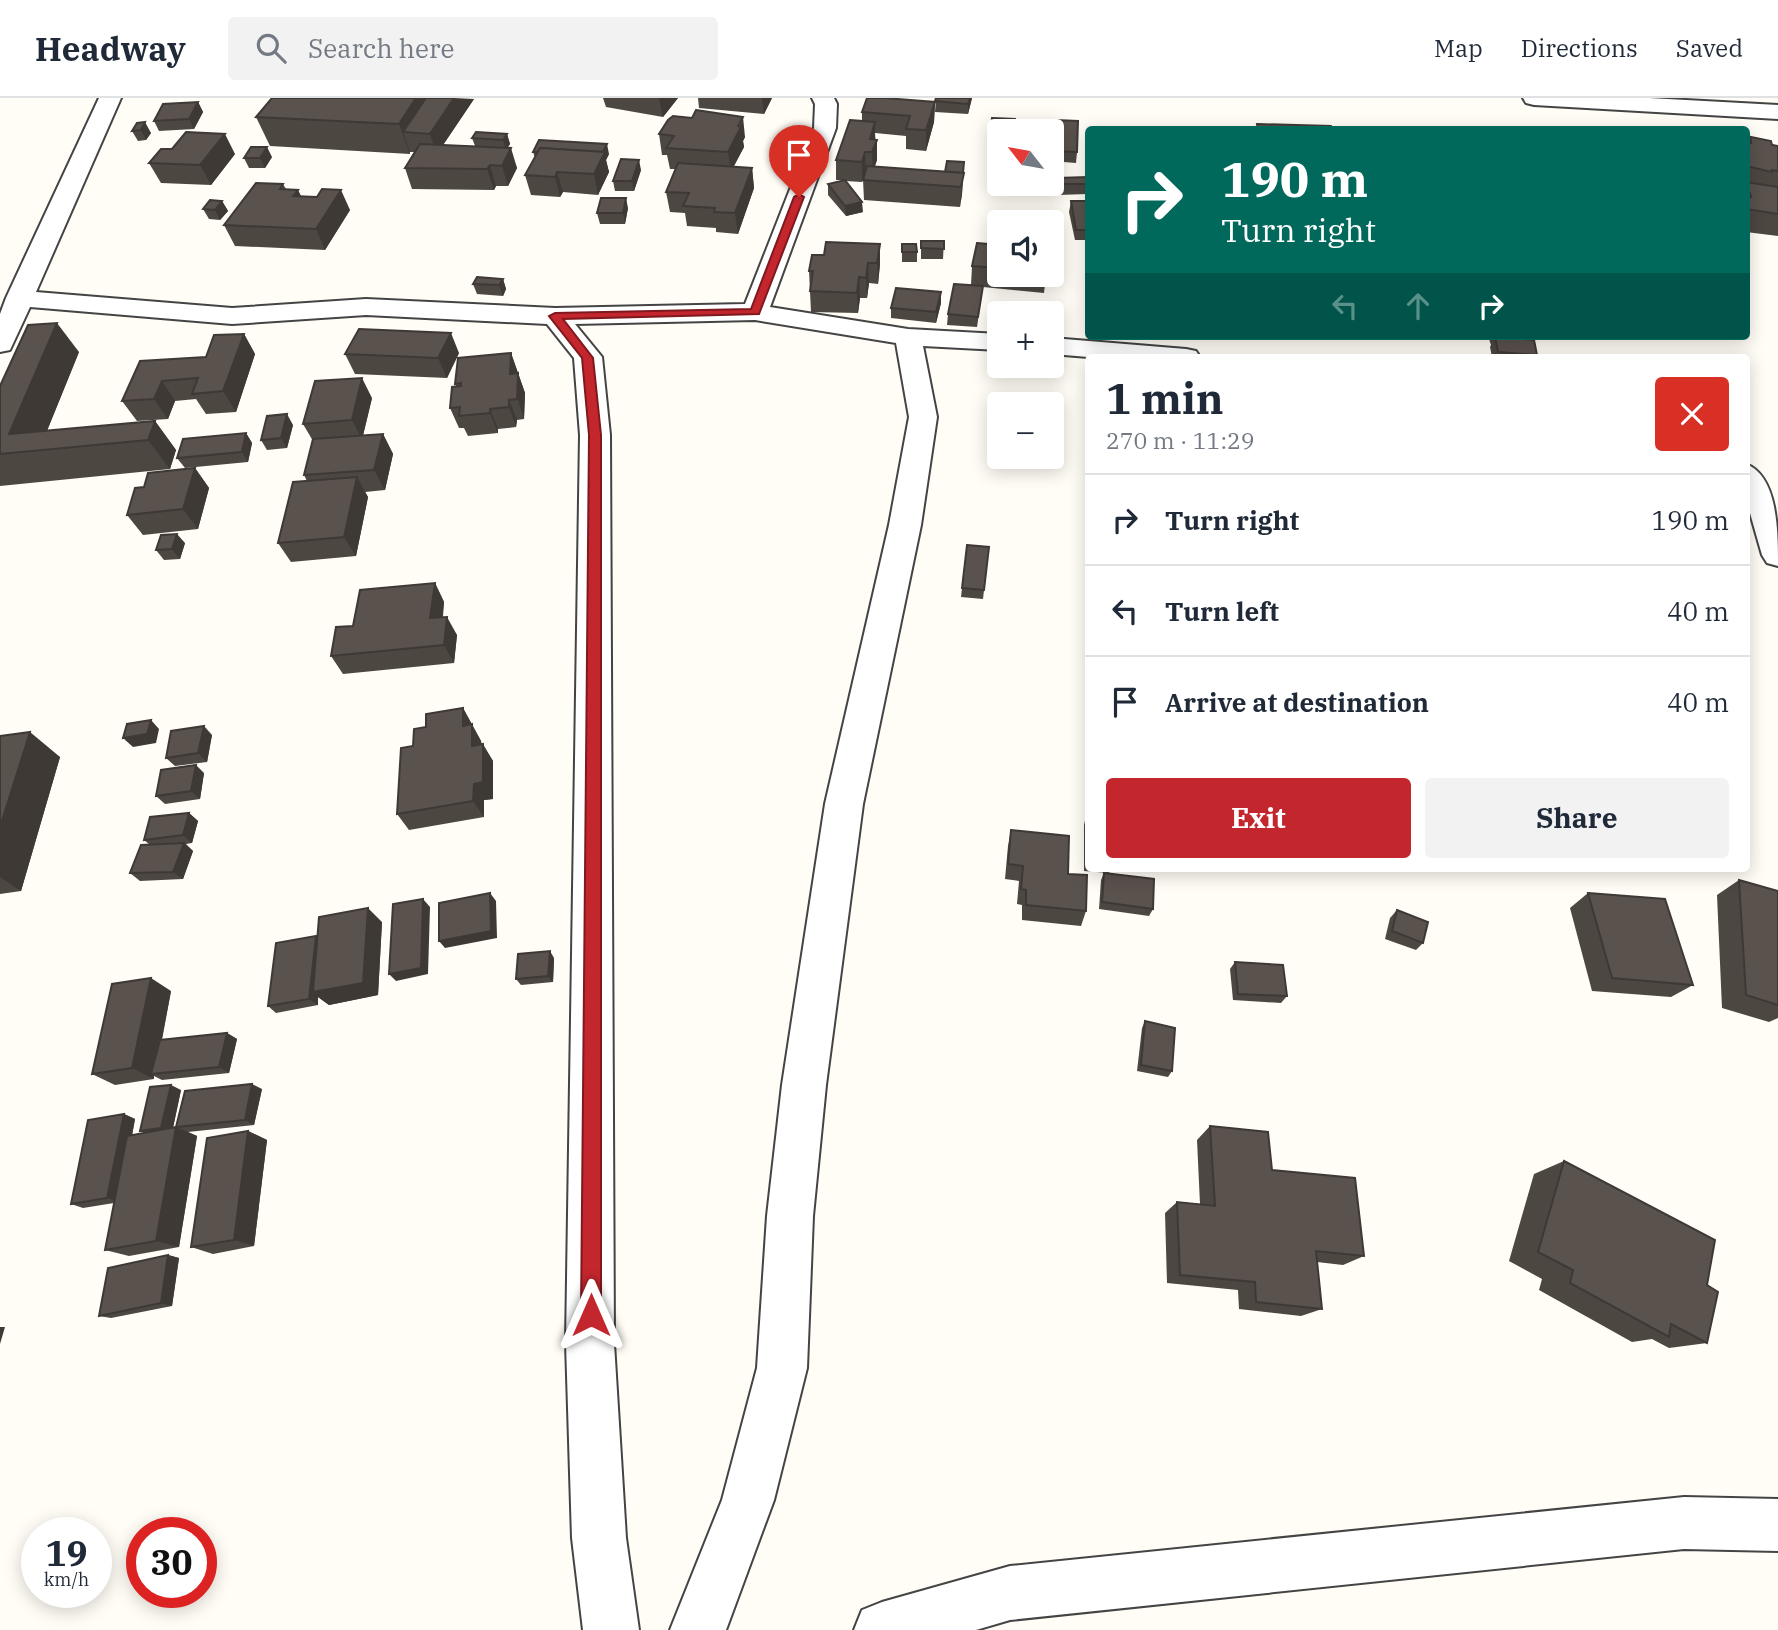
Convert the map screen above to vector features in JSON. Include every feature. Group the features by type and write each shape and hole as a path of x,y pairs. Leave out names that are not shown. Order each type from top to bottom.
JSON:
{"street":[{"path":"0,344 110,98"},
{"path":"755,312 825,128 826,104 823,98"},
{"path":"1534,98 1778,112"},
{"path":"19,298 232,316 366,307 555,316 755,312 908,337 987,341"},
{"path":"555,316 588,358 595,435 590,1343 599,1538 611,1630"},
{"path":"698,1630 748,1500 782,1367 790,1216 804,1085 844,804 905,525 923,417 908,337"},
{"path":"1064,347 1149,354"},
{"path":"1750,477 1757,483 1778,555"},
{"path":"883,1630 1010,1593 1684,1523 1778,1525"}],"building":[{"path":"272,98 416,98 399,124 256,117"},
{"path":"426,98 454,98 430,134 403,132"},
{"path":"867,98 935,102 926,130 906,129 910,116 862,112"},
{"path":"936,98 970,98 968,104 935,101"},
{"path":"198,102 189,119 154,121 163,104"},
{"path":"696,110 743,117 738,126 741,127 728,152 666,148 674,136 659,134 668,120 673,116 692,118"},
{"path":"850,120 875,122 870,139 877,140 872,152 865,152 862,162 836,160"},
{"path":"1064,120 1078,121 1077,152 1064,151"},
{"path":"145,122 141,130 132,131 137,123"},
{"path":"1257,124 1331,126 1257,126"},
{"path":"186,132 225,134 200,165 149,163 161,149 172,149"},
{"path":"476,132 507,134 503,140 472,138"},
{"path":"1751,137 1771,141 1772,145 1778,146 1778,171 1750,167"},
{"path":"539,140 607,144 603,152 540,148 538,152 533,152"},
{"path":"420,144 511,148 502,166 490,165 487,169 405,168"},
{"path":"251,147 267,147 260,158 244,158"},
{"path":"540,148 605,152 594,174 557,172 555,177 525,175"},
{"path":"621,159 639,160 632,181 613,181"},
{"path":"947,161 964,162 963,173 945,172"},
{"path":"678,163 752,168 735,213 714,212 715,208 683,206 689,193 666,192"},
{"path":"867,166 964,173 961,187 863,180"},
{"path":"1085,177 1085,184 1064,184 1064,178"},
{"path":"845,180 862,202 845,206 828,184"},
{"path":"256,183 283,184 280,189 298,190 293,196 317,197 322,189 341,190 316,229 224,225"},
{"path":"1750,183 1778,187 1778,214 1750,210"},
{"path":"601,198 626,198 623,213 597,213"},
{"path":"210,200 222,201 215,210 203,209"},
{"path":"1071,201 1085,201 1085,230 1076,230"},
{"path":"921,241 944,241 944,249 921,248"},
{"path":"826,242 880,244 877,263 868,263 866,278 859,277 857,293 810,291 813,271 809,271 812,255 824,255"},
{"path":"977,243 987,244 987,267 972,266"},
{"path":"902,244 916,244 917,252 902,252"},
{"path":"477,277 503,279 499,285 473,284"},
{"path":"954,284 983,286 978,317 948,314"},
{"path":"896,288 941,292 936,312 891,308"},
{"path":"57,323 9,434 155,421 148,440 0,454 0,386 28,325"},
{"path":"359,329 451,333 438,358 345,354"},
{"path":"244,334 223,391 192,394 198,378 162,381 154,399 122,401 140,361 206,357 214,335"},
{"path":"1496,340 1534,340 1537,354 1524,354 1498,352"},
{"path":"511,353 510,374 518,373 517,399 509,400 509,407 490,409 490,413 459,416 460,407 450,408 452,387 461,386 461,383 455,384 458,358"},
{"path":"362,378 352,420 303,424 315,381"},
{"path":"287,414 281,438 261,440 267,416"},
{"path":"246,433 242,452 177,458 183,439"},
{"path":"383,434 374,470 304,475 313,439"},
{"path":"195,468 183,509 127,515 135,488 144,487 148,473"},
{"path":"357,477 344,537 278,543 293,482"},
{"path":"177,534 172,549 156,550 161,535"},
{"path":"967,545 989,547 984,590 962,588"},
{"path":"435,583 430,618 447,617 444,645 331,656 336,627 353,626 360,590"},
{"path":"463,708 463,726 472,724 472,746 483,744 483,782 474,784 473,801 397,814 401,748 413,746 414,729 426,727 426,714"},
{"path":"151,720 147,734 123,738 127,724"},
{"path":"204,726 198,753 166,758 171,731"},
{"path":"30,732 0,827 0,736"},
{"path":"196,765 191,791 156,796 161,770"},
{"path":"189,813 183,835 144,840 150,817"},
{"path":"1011,830 1069,836 1068,874 1087,875 1086,911 1026,905 1026,890 1021,889 1023,866 1008,864"},
{"path":"184,843 173,872 130,873 141,845"},
{"path":"1104,873 1154,879 1153,909 1102,902"},
{"path":"1739,880 1778,891 1778,1005 1746,995"},
{"path":"490,893 491,931 439,941 439,903"},
{"path":"1588,893 1665,899 1693,985 1612,978"},
{"path":"423,899 421,968 389,974 393,904"},
{"path":"368,908 363,983 313,992 319,917"},
{"path":"1397,910 1428,922 1423,943 1392,931"},
{"path":"316,936 309,999 268,1006 276,943"},
{"path":"550,951 548,976 516,979 518,954"},
{"path":"1235,962 1283,965 1287,996 1238,994"},
{"path":"151,978 132,1068 92,1074 112,984"},
{"path":"1145,1021 1175,1028 1172,1071 1141,1065"},
{"path":"227,1033 219,1067 151,1074 160,1040"},
{"path":"252,1084 245,1120 176,1127 185,1091"},
{"path":"171,1085 161,1128 140,1131 150,1087"},
{"path":"124,1114 107,1198 71,1204 88,1120"},
{"path":"1210,1126 1268,1132 1272,1170 1355,1178 1364,1256 1316,1251 1322,1309 1256,1302 1255,1282 1180,1275 1177,1202 1215,1206"},
{"path":"176,1127 156,1241 105,1250 127,1136"},
{"path":"248,1131 234,1240 191,1247 207,1138"},
{"path":"1564,1161 1715,1240 1707,1285 1718,1292 1707,1343 1671,1324 1669,1337 1570,1283 1573,1270 1538,1252"},
{"path":"168,1255 161,1303 99,1316 108,1268"}],"route":[{"path":"591,1315 595,435 588,358 555,316 755,312 799,197"}]}
